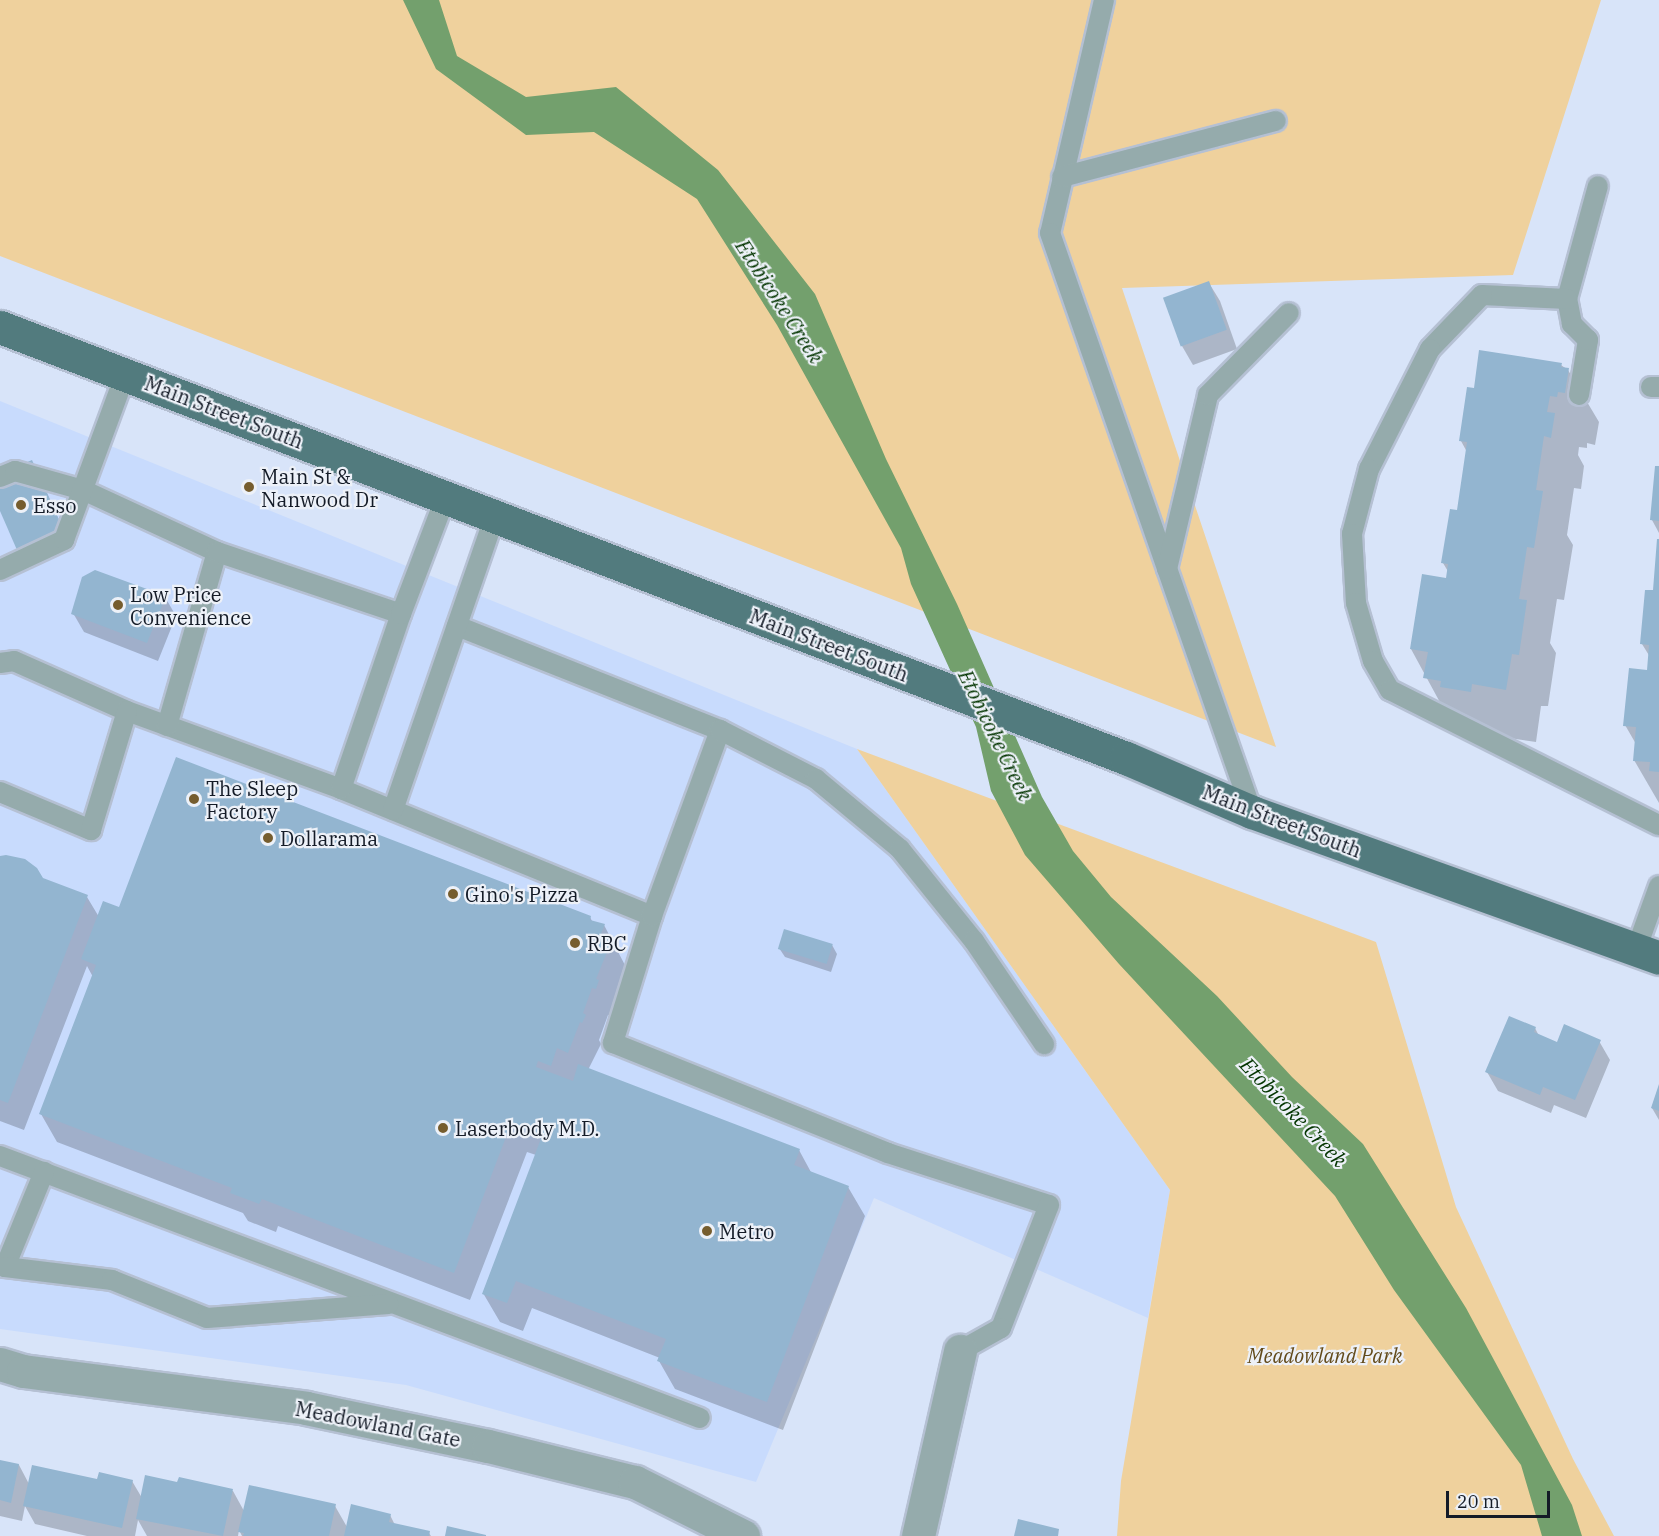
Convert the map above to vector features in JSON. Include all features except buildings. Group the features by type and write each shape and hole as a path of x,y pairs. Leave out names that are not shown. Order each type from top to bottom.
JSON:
{"main road":[{"name":"Main Street South","path":"0,327 1126,758 1252,812 1647,954"}],"street":[{"path":"918,1536 960,1351"},
{"name":"Meadowland Gate","path":"0,1364 23,1371 306,1408 488,1446 635,1482 743,1536"}],"lane":[{"path":"1104,0 1050,233 1252,812"},
{"path":"1062,177 1276,121"},
{"path":"1579,396 1587,340 1572,324 1567,299 1599,186"},
{"path":"1567,299 1482,295 1430,349 1370,469 1352,534 1356,603 1373,661 1390,690 1659,825"},
{"path":"1167,569 1208,394 1290,313"},
{"path":"0,570 64,540 125,375"},
{"path":"0,477 15,471 83,490 217,552 401,614"},
{"path":"341,789 401,614 446,496"},
{"path":"393,810 495,515"},
{"path":"167,726 217,552"},
{"path":"457,626 720,730 816,778 900,849 974,941 1044,1044"},
{"path":"0,663 14,661 127,711 341,789 652,916"},
{"path":"0,792 92,830 127,711"},
{"path":"720,730 652,916 613,1043 888,1153 1049,1205 1001,1328 960,1351"},
{"path":"1647,954 1659,886"},
{"path":"0,1156 700,1419"},
{"path":"44,1172 2,1266 112,1280 207,1318 394,1303"}],"shaded area":[{"path":"0,401 857,749 1170,1190 1148,1318 874,1198 756,1482 406,1385 0,1329"}],"green space":[{"path":"0,0 1601,0 1513,275 1122,288 1276,747 0,256"},
{"name":"Meadowland Park","path":"857,749 1376,942 1456,1207 1573,1459 1614,1536 1117,1536 1121,1481 1170,1190"}],"water":[{"name":"Etobicoke Creek","path":"403,0 439,0 457,56 526,97 616,87 718,170 815,294 886,459 957,604 1042,797 1073,851 1111,897 1217,996 1292,1077 1363,1144 1466,1308 1572,1505 1582,1536 1542,1536 1521,1465 1394,1290 1335,1196 1119,964 1025,855 991,791 976,727 911,584 901,548 777,325 697,199 594,132 526,135 436,69"}],"place":[{"name":"Main St & Nanwood Dr","path":"249,487"},
{"name":"Esso","path":"21,505"},
{"name":"Low Price Convenience","path":"118,605"},
{"name":"The Sleep Factory","path":"194,799"},
{"name":"Dollarama","path":"268,838"},
{"name":"Gino's Pizza","path":"453,894"},
{"name":"RBC","path":"575,943"},
{"name":"Laserbody M.D.","path":"443,1128"},
{"name":"Metro","path":"707,1231"}]}
